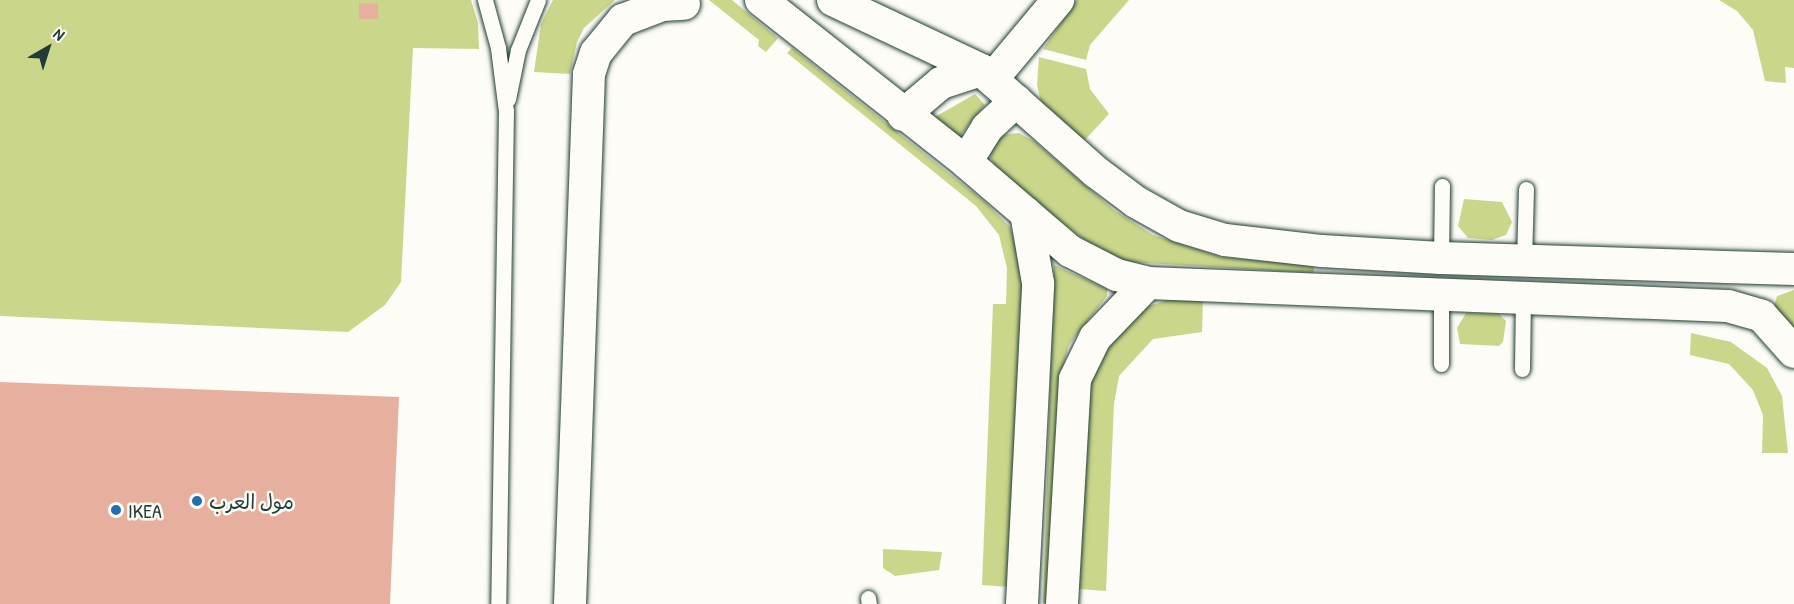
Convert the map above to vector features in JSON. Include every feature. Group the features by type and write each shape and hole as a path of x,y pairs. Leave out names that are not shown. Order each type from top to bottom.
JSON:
{"street":[{"path":"761,0 903,115 966,162 1070,251 1098,268 1149,283 1523,296 1728,306 1762,316 1794,352"},
{"path":"834,0 987,74 1096,172 1136,202 1179,226 1225,240 1272,247 1441,258 1781,267"},
{"path":"903,115 941,83 987,74 1058,0"},
{"path":"570,604 589,74 602,44 623,20 662,4 684,4"},
{"path":"966,162 987,128 1016,101"},
{"path":"1023,604 1038,283 1026,213"},
{"path":"1762,316 1760,289 1781,267"},
{"path":"1062,604 1076,379 1095,338 1149,283"}],"lane":[{"path":"485,0 498,48 506,111 498,604"},
{"path":"506,111 518,50 538,0"},
{"path":"1441,258 1442,186"},
{"path":"1524,261 1526,189"},
{"path":"1441,294 1441,364"},
{"path":"1522,369 1523,296"}],"green space":[{"path":"0,0 471,0 478,23 479,49 413,48 401,282 385,305 348,332 0,316"},
{"path":"553,0 615,0 584,28 577,42 570,74 534,72 541,24"},
{"path":"709,0 732,0 778,38 766,52 758,46 759,40"},
{"path":"1077,0 1129,0 1090,45 1086,60 1043,49"},
{"path":"1719,0 1794,0 1794,68 1785,67 1786,83 1765,81 1753,30 1737,11"},
{"path":"792,48 985,202 1010,227 1019,248 1023,270 1010,587 982,585 993,304 1006,304 1007,268 999,235 976,206 787,53"},
{"path":"1039,57 1086,69 1090,89 1109,114 1082,143 1050,117 1041,102 1037,85"},
{"path":"975,94 985,105 957,139 935,117"},
{"path":"1019,133 1035,142 1114,210 1153,235 1221,257 1314,265 1314,273 1111,261 997,172 989,153 1001,135"},
{"path":"1464,199 1502,202 1512,222 1506,235 1492,240 1468,238 1458,226"},
{"path":"1054,265 1107,289 1107,296 1069,345 1061,373 1049,603 1043,603"},
{"path":"1794,290 1794,330 1774,307 1777,296"},
{"path":"1177,297 1203,298 1202,332 1153,339 1119,376 1114,404 1106,591 1078,589 1086,400 1095,356 1140,309"},
{"path":"1466,313 1499,314 1506,321 1503,342 1499,346 1460,344 1457,328"},
{"path":"1691,333 1731,342 1767,368 1782,396 1788,453 1762,453 1763,415 1753,390 1729,364 1690,355"},
{"path":"883,549 942,552 939,570 895,576 883,568"}],"building":[{"path":"359,3 378,4 378,19 359,19"},
{"name":"مول العرب","path":"0,382 399,397 390,604 0,604"}],"place":[{"name":"مول العرب","path":"197,501"},
{"name":"IKEA","path":"116,510"}]}
